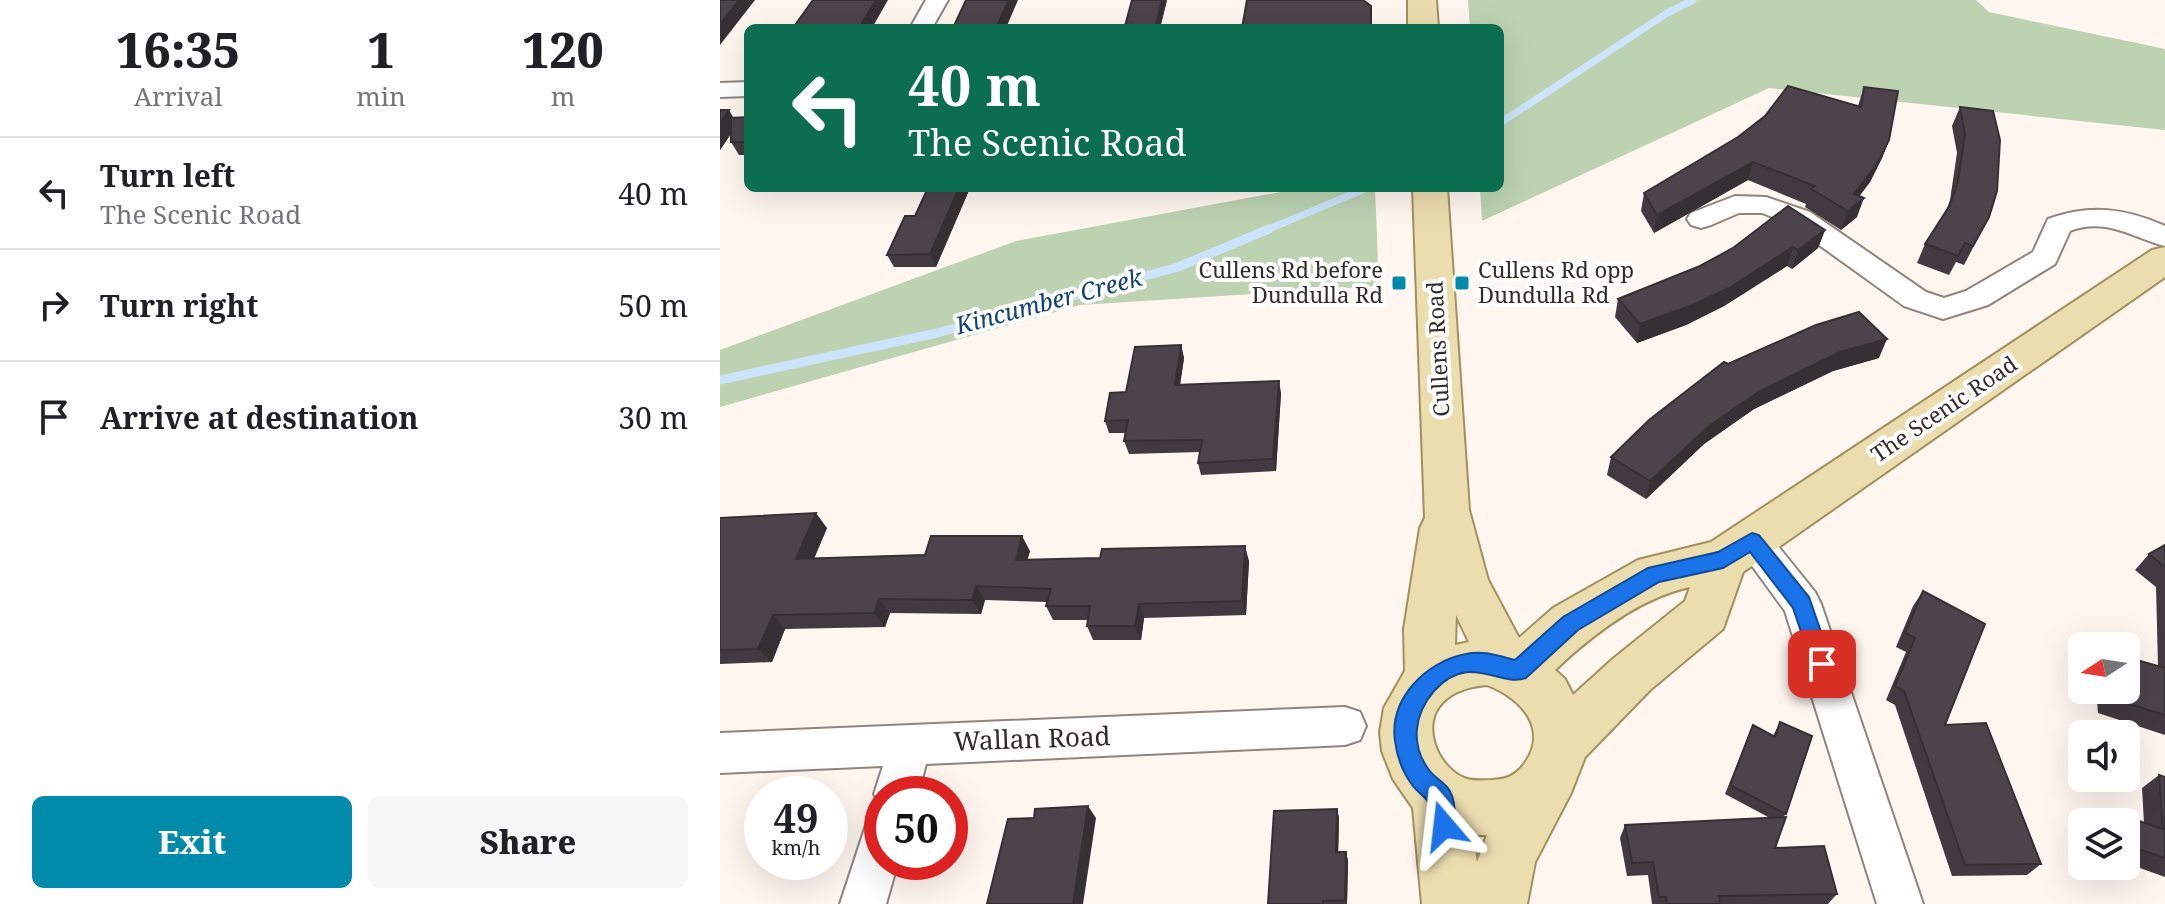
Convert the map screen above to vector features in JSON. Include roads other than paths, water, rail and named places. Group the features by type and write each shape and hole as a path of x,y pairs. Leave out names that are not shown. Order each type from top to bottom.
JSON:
{"main road":[{"path":"1422,0 1423,24"},
{"name":"Cullens Road","path":"1430,192 1446,510 1429,629 1431,680"},
{"name":"The Scenic Road","path":"1513,668 1571,623 1655,574 1738,550 2165,259"},
{"name":"Cullens Road","path":"1446,510 1464,583 1513,668"},
{"path":"1497,904 1507,856 1555,761 1560,720 1551,700 1536,683 1513,668 1487,662 1467,663 1448,669 1431,680 1416,696 1407,716 1405,738 1410,760 1422,780 1440,796 1462,806 1486,809 1510,806 1531,795 1555,761 1632,674 1705,614 1738,550"},
{"path":"1440,796 1452,904"}],"street":[{"path":"923,24 937,0"},
{"path":"720,90 744,89"},
{"path":"1701,219 1735,204 1766,205 1800,218 1915,299 1943,309 1977,298 2045,257 2058,225 2081,215 2132,221 2165,237"},
{"path":"1738,550 1802,604 1900,904"},
{"name":"Wallan Road","path":"720,753 1345,726"},
{"path":"901,776 911,744"},
{"path":"863,904 870,880"}],"waterway":[{"name":"Kincumber Creek","path":"1504,120 1669,12 1693,0"},
{"name":"Kincumber Creek","path":"1264,231 1357,192"},
{"name":"Kincumber Creek","path":"720,380 937,333 1178,267 1269,229"}],"place":[{"name":"Cullens Rd before Dundulla Rd","path":"1399,283"},
{"name":"Cullens Rd opp Dundulla Rd","path":"1462,283"}]}
